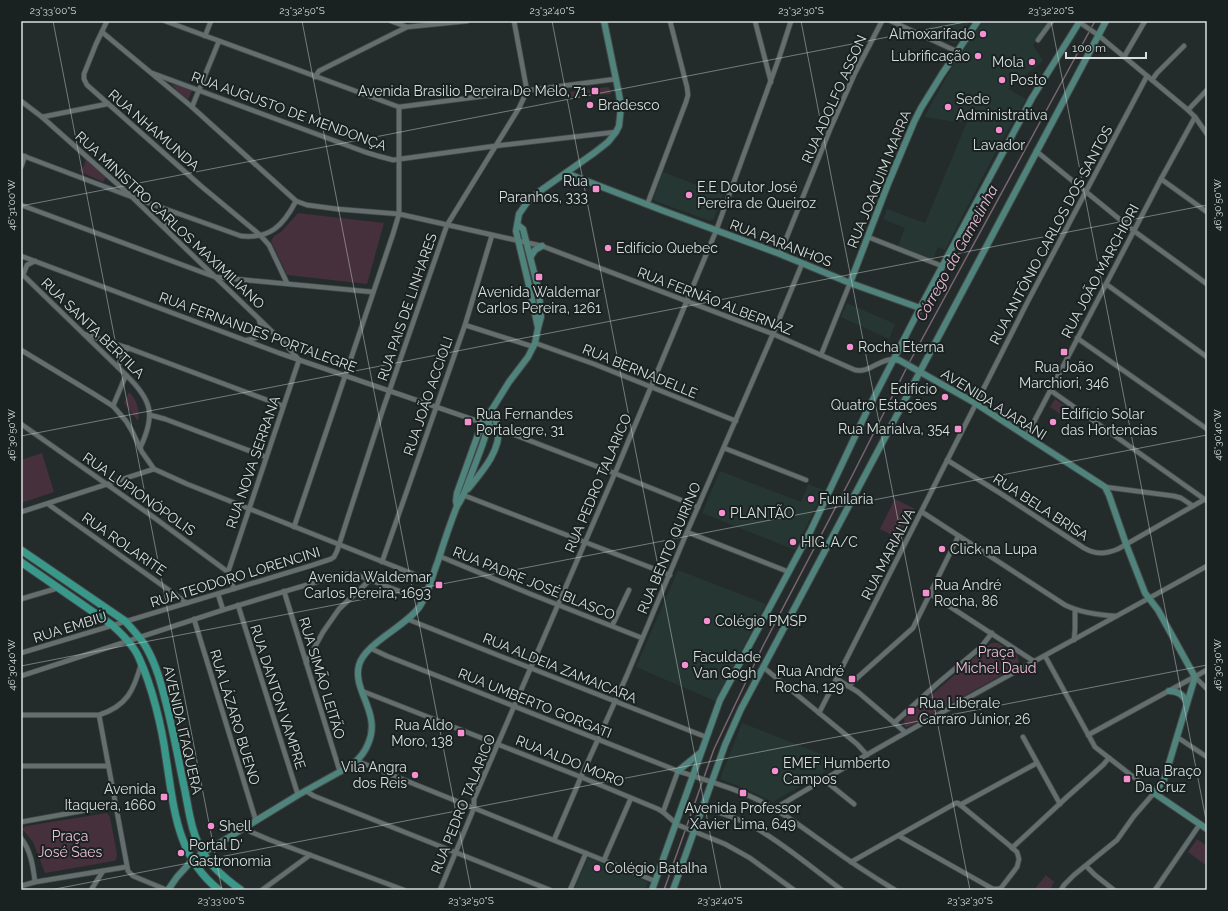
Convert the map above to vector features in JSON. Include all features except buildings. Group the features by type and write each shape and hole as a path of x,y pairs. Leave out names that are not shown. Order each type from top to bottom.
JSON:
{"main road":[{"name":"AVENIDA ITAQUERA","path":"21,550 125,621 139,637 151,656 160,679 171,723 190,820 203,853 218,872 233,887 241,890"},
{"name":"AVENIDA ITAQUERA","path":"21,562 112,625 121,633 139,658 148,682 159,721 175,818 183,842 202,875 219,890"}],"street":[{"name":"RUA NHAMUNDA","path":"107,21 88,65 84,78 87,85 107,104 260,235 269,245 287,283"},
{"path":"165,21 399,107 616,79"},
{"path":"205,36 211,21"},
{"path":"391,21 407,27"},
{"path":"315,77 319,71 407,27 434,22 467,21"},
{"path":"514,21 527,91"},
{"path":"538,328 516,231 519,214 528,201 603,146 616,132 619,126 621,107 604,21"},
{"path":"646,204 688,95 670,21"},
{"path":"755,21 771,82"},
{"name":"RUA PEDRO TALARICO","path":"440,890 474,808 474,799 614,473 716,230 771,82 791,21"},
{"name":"RUA ADOLFO ASSON","path":"780,254 831,127 855,73 882,21"},
{"path":"891,21 956,51"},
{"name":"RUA JOAQUIM MARRA","path":"821,355 914,122 956,51 978,21"},
{"path":"1038,40 1052,21"},
{"path":"652,890 720,700 810,532 864,417 942,266 1032,98 1080,21 1196,117 1207,134"},
{"path":"673,890 691,831 703,807 709,780 741,709 1106,21"},
{"path":"1124,57 1145,21"},
{"path":"21,167 23,155 132,197 241,236 260,235 276,229 282,224 296,202 192,107 148,72 102,32"},
{"path":"192,107 219,41"},
{"name":"RUA ANTÔNIO CARLOS DOS SANTOS","path":"975,404 1086,192 1150,78 1184,46"},
{"name":"RUA AUGUSTO DE MENDONÇA","path":"148,72 378,156 398,160 496,146 616,132"},
{"path":"1188,110 1207,90"},
{"name":"RUA PAIS DE LINHARES","path":"339,545 447,225 519,108 527,91"},
{"name":"RUA MINISTRO CARLOS MAXIMILIANO","path":"21,101 42,117 166,228 285,344 299,360"},
{"path":"42,117 107,104"},
{"path":"294,527 399,214 399,107"},
{"name":"RUA JOÃO MARCHIORI","path":"1026,437 1161,179 1196,117"},
{"path":"1036,151 1134,231 1207,284"},
{"name":"RUA PARANHOS","path":"566,173 780,254 850,283 920,308"},
{"path":"1161,179 1207,212"},
{"name":"RUA FERNÃO ALBERNAZ","path":"296,202 330,208 399,214 542,246 773,334 852,369 864,371 882,361 894,359"},
{"path":"21,205 215,277 373,292"},
{"path":"166,228 167,220 172,214 176,213"},
{"path":"457,506 457,493 482,423 535,345 540,317 539,292 523,229 518,225"},
{"name":"RUA JOÃO ACCIOLI","path":"382,562 465,325 492,235"},
{"path":"868,236 942,266"},
{"path":"531,256 535,250 542,246"},
{"name":"RUA FERNANDES PORTALEGRE","path":"21,256 279,353 489,425 698,507"},
{"path":"22,274 27,265 34,261"},
{"name":"RUA BENTO QUIRINO","path":"554,840 670,575 802,264"},
{"name":"RUA SANTA BERTILA","path":"22,274 126,375 142,393 150,415"},
{"path":"1106,284 1207,357"},
{"path":"246,340 254,339 261,333 261,326 258,318"},
{"name":"RUA BERNADELLE","path":"465,325 594,364 736,421"},
{"path":"82,333 128,348 283,406"},
{"path":"1077,338 1207,429"},
{"path":"279,353 285,350 285,344"},
{"path":"118,367 123,354 128,348"},
{"path":"21,350 113,406 129,426 140,448 154,469 339,545"},
{"name":"AVENIDA AJARANI","path":"894,359 905,363 975,404 1105,487"},
{"name":"RUA NOVA SERRANA","path":"228,572 299,360"},
{"path":"113,406 126,375"},
{"path":"1050,390 1206,500"},
{"name":"RUA MARIALVA","path":"819,713 922,512 975,404"},
{"path":"463,496 489,425 491,411"},
{"path":"100,715 126,867 129,874 167,890 192,860 256,820 357,761 367,747 373,730 372,719 362,692 359,677 359,665 364,654 416,610 423,600 457,506 491,458 498,438 498,429 491,411"},
{"path":"140,448 148,430 150,415 166,419 266,457"},
{"name":"RUA LUPIONÓPOLIS","path":"21,424 228,572"},
{"path":"724,448 806,480"},
{"name":"RUA BELA BRISA","path":"947,460 1090,552 1098,554 1113,551 1192,506 1206,500"},
{"path":"21,512 154,469"},
{"path":"1105,487 1174,496 1181,498 1192,506"},
{"path":"1105,487 1141,584 1149,599 1158,610 1195,677 1207,688"},
{"path":"463,496 670,575"},
{"name":"RUA ROLARITE","path":"48,504 187,603"},
{"path":"922,512 1060,603 1075,610 1099,615 1116,616"},
{"path":"687,532 789,572"},
{"path":"848,686 910,631 958,537"},
{"name":"RUA TEODORO LORENCINI","path":"125,621 331,559 336,554 339,545 431,581"},
{"name":"RUA PADRE JOSÉ BLASCO","path":"439,556 642,638"},
{"path":"774,809 905,732 1035,662 1207,566"},
{"path":"228,572 234,589"},
{"name":"RUA TEODORO LORENCINI","path":"21,676 238,605 347,573 371,579 423,600"},
{"path":"306,663 335,614 371,579"},
{"path":"21,599 58,588"},
{"path":"612,626 629,590"},
{"name":"RUA SIMÃO LEITÃO","path":"284,591 340,772"},
{"path":"929,593 1035,662"},
{"path":"218,594 223,610"},
{"name":"RUA DANTON VAMPRE","path":"238,605 298,795"},
{"path":"1074,640 1075,610"},
{"name":"RUA ALDEIA ZAMAICARA","path":"407,618 706,737"},
{"name":"RUA LÁZARO BUENO","path":"194,619 256,820"},
{"name":"RUA EMBIÚ","path":"21,653 125,621"},
{"path":"894,723 938,683 981,648 992,633"},
{"name":"RUA UMBERTO GORGATI","path":"370,648 678,771 709,780 751,796 774,809 851,862 895,890"},
{"path":"1045,656 1095,747 1154,792 1207,829"},
{"path":"21,715 100,715 122,702 136,683 141,664"},
{"path":"763,667 857,744 867,755"},
{"path":"1088,735 1207,670"},
{"path":"1061,890 1064,885 1117,840 1134,816 1164,780 1195,677"},
{"path":"837,678 858,692 905,732"},
{"path":"1168,691 1173,691 1182,695 1187,703"},
{"name":"RUA ALDO MORO","path":"362,692 498,744 631,798 663,812 676,825"},
{"path":"1177,737 1207,757"},
{"path":"1023,738 1060,804"},
{"path":"663,812 678,771 701,752"},
{"path":"1012,848 1103,766 1109,758"},
{"path":"357,761 655,881"},
{"path":"851,862 954,804 959,804 1036,763"},
{"path":"21,766 108,766"},
{"path":"823,780 854,804"},
{"path":"306,791 314,796 550,890"},
{"path":"604,860 631,798"},
{"path":"899,836 993,889 1001,888 1018,867 1018,856 1012,848 959,804"},
{"path":"21,822 115,805"},
{"path":"703,807 739,820 755,828 842,890"},
{"path":"1155,890 1200,824"},
{"path":"676,825 725,844 750,858 794,890"},
{"path":"245,827 252,832 310,855 404,890"},
{"path":"21,838 28,849 31,858 35,882"},
{"path":"570,890 586,853"},
{"path":"262,890 310,855"},
{"path":"1086,866 1114,890"},
{"path":"21,886 35,882 126,867"},
{"path":"91,890 103,871"}],"shaded area":[{"path":"933,21 970,21 957,42 954,43 927,30"},
{"path":"984,21 1050,21 1033,45 1043,61 1008,89 1026,99 994,155 945,250 938,247 933,259 898,246 905,228 883,219 887,209 925,223 967,122 924,117 960,53"},
{"name":"E.E Doutor José Pereira de Queiroz","path":"663,172 697,185 698,182 724,192 714,219 710,221 655,201 653,199"},
{"path":"847,303 895,324 889,339 841,317"},
{"path":"720,471 801,502 808,484 824,490 795,550 702,513"},
{"name":"Colégio PMSP","path":"678,570 766,604 715,701 636,667"},
{"name":"EMEF Humberto Campos","path":"742,723 842,762 773,802 720,779"},
{"name":"Colégio Batalha","path":"588,858 648,882 645,890 574,890"}],"green space":[{"path":"171,84 193,89 187,101"},
{"path":"608,87 611,94 593,95 593,93 585,93 585,96 571,97 570,92"},
{"path":"86,159 107,175 103,182 79,171 84,166"},
{"path":"298,213 384,223 367,284 287,275 271,241 274,236 281,232"},
{"path":"129,392 137,405 139,413 138,421 124,403"},
{"path":"1055,399 1071,410 1066,418 1050,407"},
{"path":"42,453 54,492 21,503 21,460"},
{"path":"895,499 915,509 900,539 880,529"},
{"name":"Praça Michel Daud","path":"991,643 998,643 1017,655 1019,661 1016,667 908,727 905,727 904,719"},
{"name":"Praça José Saes","path":"107,813 110,817 117,854 116,860 45,873 33,842 23,828 26,826"},
{"path":"1197,839 1207,846 1207,866 1188,852"},
{"path":"1046,875 1054,882 1050,890 1034,890"}],"waterway":[{"name":"Córrego da Gamelinha","path":"909,363 1095,21"},
{"name":"Córrego da Gamelinha","path":"664,890 714,749 763,646 907,367"}],"place":[{"name":"Almoxarifado","path":"983,34"},
{"name":"Lubrificação","path":"978,56"},
{"name":"Mola","path":"1032,62"},
{"name":"Posto","path":"1002,80"},
{"name":"Avenida Brasilio Pereira De Melo, 71","path":"595,91"},
{"name":"Bradesco","path":"590,105"},
{"name":"Sede Administrativa","path":"948,107"},
{"name":"Lavador","path":"999,130"},
{"name":"Rua Paranhos, 333","path":"596,189"},
{"name":"E.E Doutor José Pereira de Queiroz","path":"689,195"},
{"name":"Edifício Quebec","path":"608,248"},
{"name":"Avenida Waldemar Carlos Pereira, 1261","path":"539,277"},
{"name":"Rocha Eterna","path":"850,347"},
{"name":"Rua João Marchiori, 346","path":"1064,352"},
{"name":"Edifício Quatro Estações","path":"945,397"},
{"name":"Rua Fernandes Portalegre, 31","path":"468,422"},
{"name":"Edifício Solar das Hortencias","path":"1053,422"},
{"name":"Rua Marialva, 354","path":"958,429"},
{"name":"Funilaria","path":"811,499"},
{"name":"PLANTÃO","path":"722,513"},
{"name":"HIG. A/C","path":"793,542"},
{"name":"Click na Lupa","path":"942,549"},
{"name":"Avenida Waldemar Carlos Pereira, 1693","path":"439,585"},
{"name":"Rua André Rocha, 86","path":"926,593"},
{"name":"Colégio PMSP","path":"707,621"},
{"name":"Faculdade Van Gogh","path":"685,665"},
{"name":"Rua André Rocha, 129","path":"852,679"},
{"name":"Rua Liberale Carraro Júnior, 26","path":"911,711"},
{"name":"Rua Aldo Moro, 138","path":"461,733"},
{"name":"EMEF Humberto Campos","path":"775,771"},
{"name":"Vila Angra dos Reis","path":"415,775"},
{"name":"Rua Braço Da Cruz","path":"1127,779"},
{"name":"Avenida Professor Xavier Lima, 649","path":"743,793"},
{"name":"Avenida Itaquera, 1660","path":"164,797"},
{"name":"Shell","path":"211,826"},
{"name":"Portal D' Gastronomia","path":"181,853"},
{"name":"Colégio Batalha","path":"597,868"}]}
